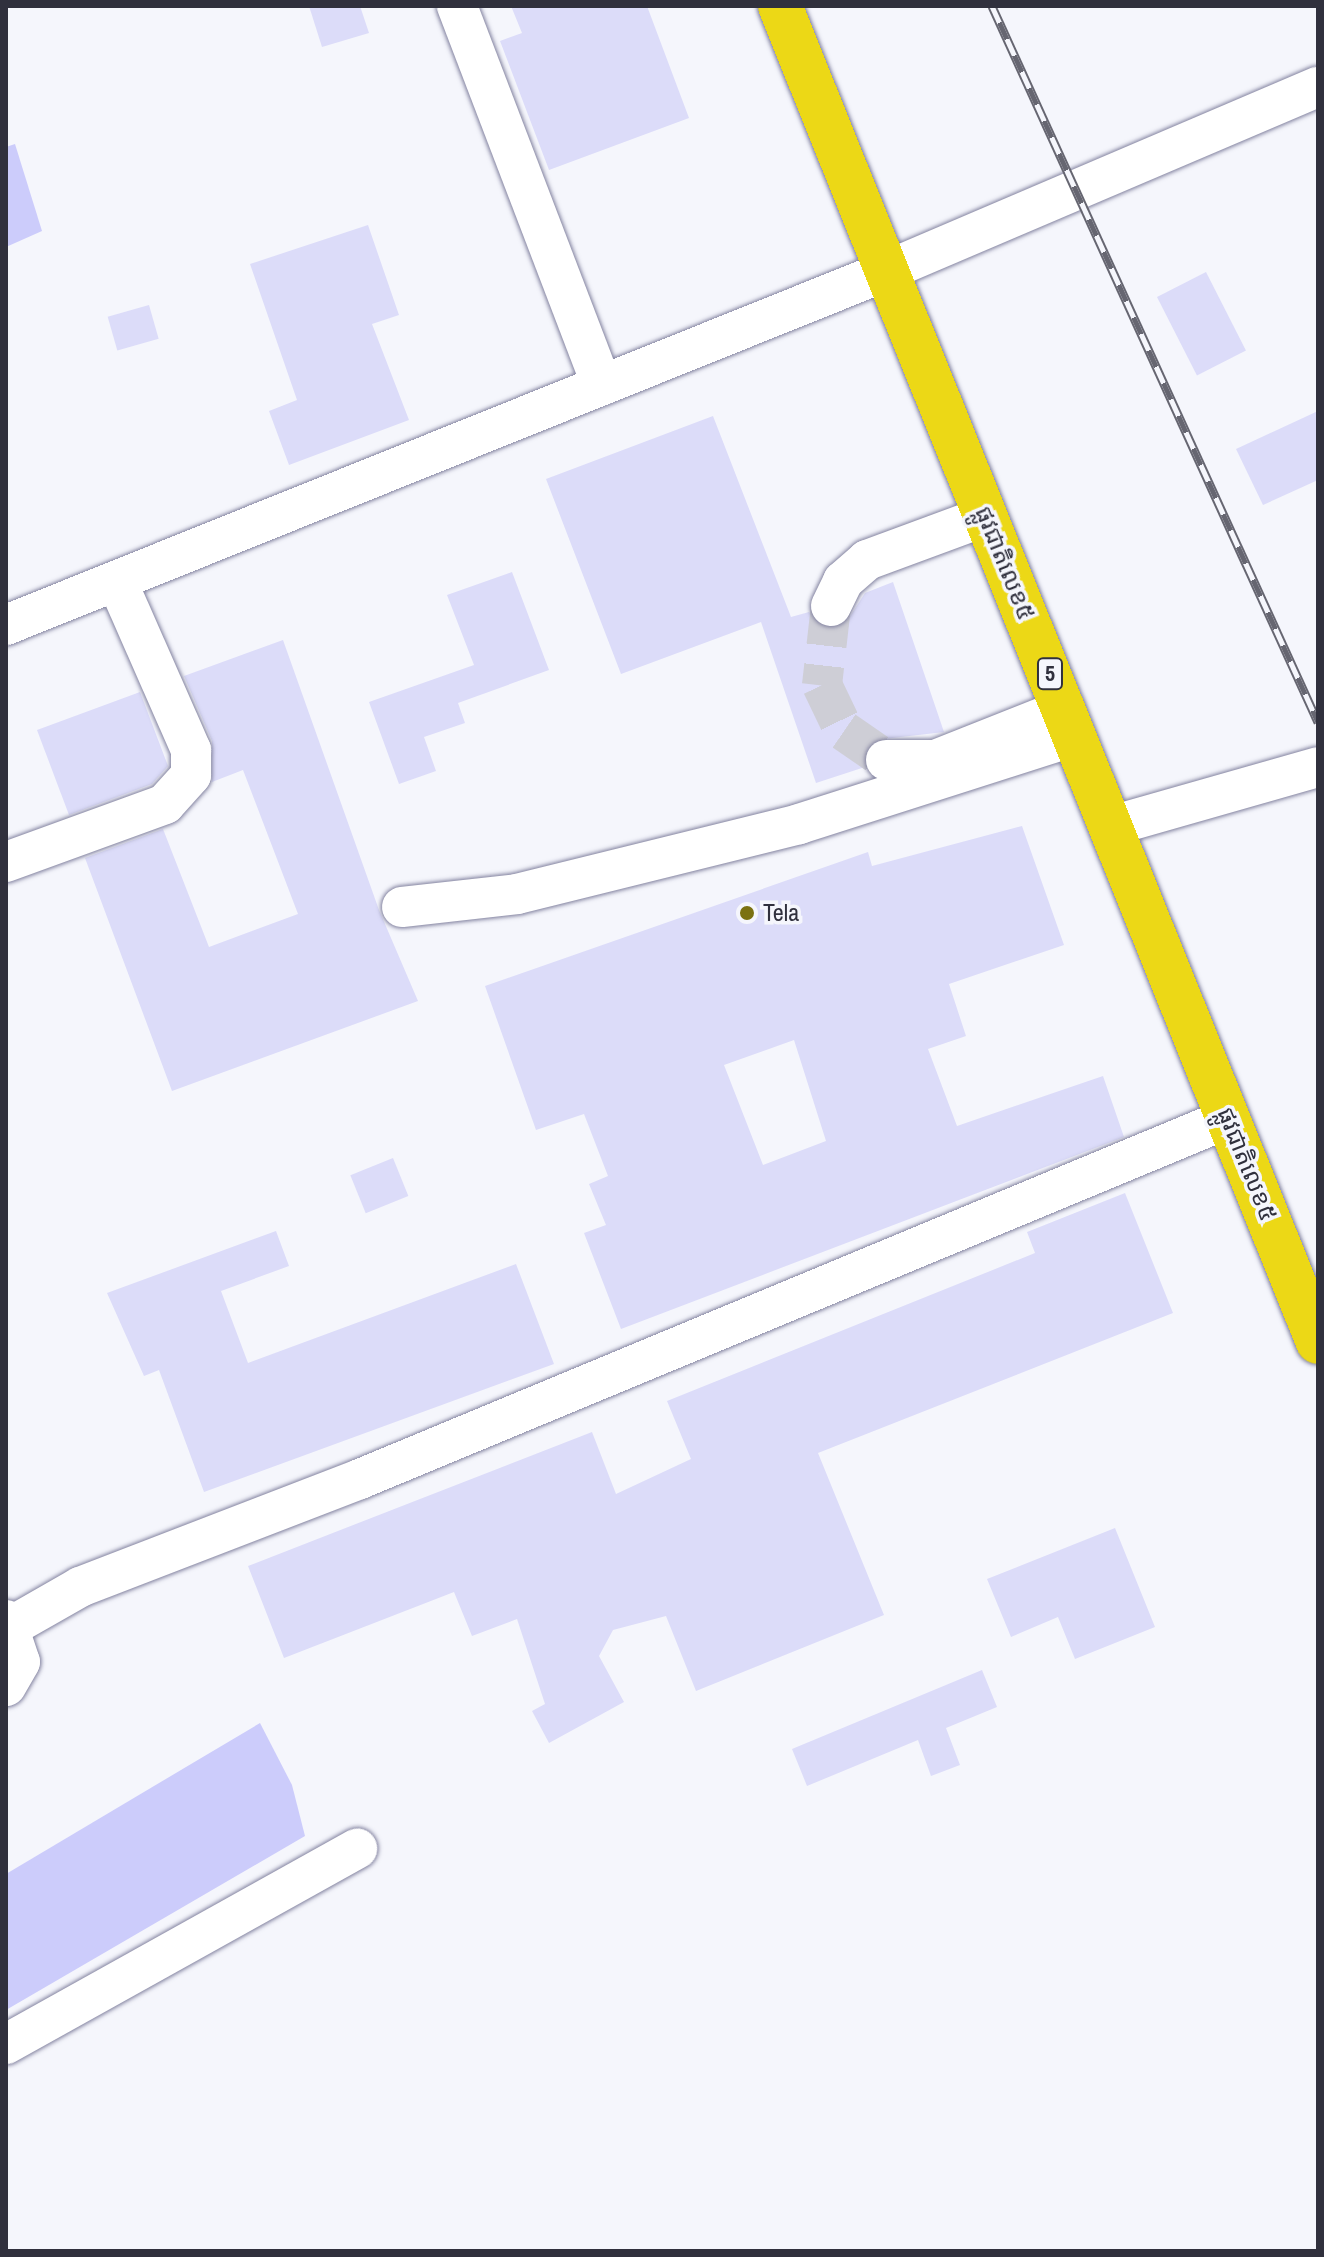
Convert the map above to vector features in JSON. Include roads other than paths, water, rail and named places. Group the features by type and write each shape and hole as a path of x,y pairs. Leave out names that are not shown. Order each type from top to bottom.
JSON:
{"highway":[{"name":"ផ្លូវជាតិលេខ៥","path":"780,6 1318,1342"}],"street":[{"path":"457,6 602,385"},
{"path":"6,625 118,584 886,271 1318,87"},
{"path":"831,606 843,581 867,560 986,516"},
{"path":"6,862 165,804 191,775 191,750 118,584"},
{"path":"886,760 935,760 1070,723"},
{"path":"402,907 517,894 799,824 1070,723"},
{"path":"1111,826 1318,767"},
{"path":"6,1686 20,1662 8,1624 80,1587 360,1479 1229,1118"},
{"path":"6,2044 357,1849"}],"water":[{"path":"15,144 42,231 6,247 6,147"},
{"path":"260,1723 292,1785 305,1836 6,2010 6,1874"}],"tunnel":[{"path":"831,606 822,685 844,731 886,760"}],"railway":[{"path":"992,6 1318,722"}],"place":[{"name":"Tela","path":"747,913"}]}
